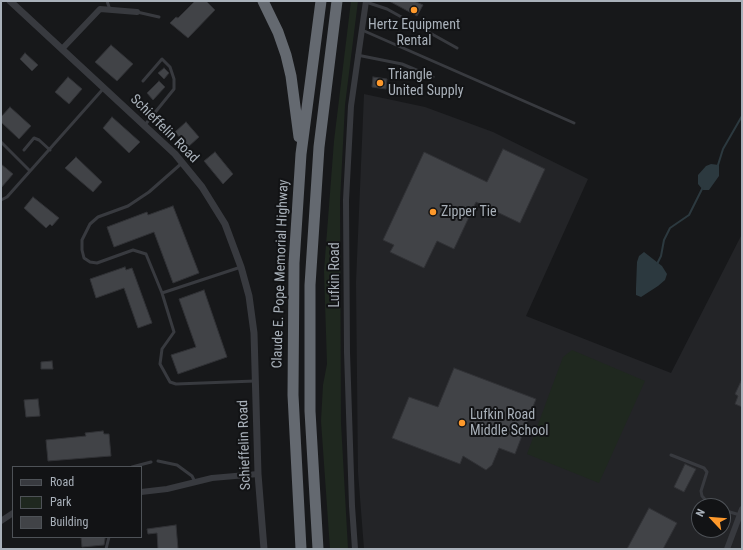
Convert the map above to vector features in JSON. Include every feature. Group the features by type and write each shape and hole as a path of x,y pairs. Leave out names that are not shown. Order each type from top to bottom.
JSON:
{"highway":[{"path":"263,1 278,32 291,76 301,154"},
{"name":"Claude E. Pope Memorial Highway","path":"301,549 295,464 292,338 294,263 301,154 321,1"},
{"path":"318,549 310,410 310,285 319,147 337,1"}],"street":[{"name":"Schieffelin Road","path":"10,1 182,163 202,187 225,224 241,267 249,296 253,325 258,474 264,549"},
{"name":"Lufkin Road","path":"355,549 352,506 347,352 346,200 351,106 357,55 366,1"},
{"path":"62,49 100,9 136,12"},
{"path":"142,492 167,489 212,478 258,474"},
{"path":"727,549 741,512"},
{"path":"1,520 12,514"}],"lane":[{"path":"107,1 110,10"},
{"path":"366,1 387,9 457,48"},
{"path":"136,12 159,17"},
{"path":"362,30 574,124"},
{"path":"357,55 402,64 433,77"},
{"path":"143,81 162,59 170,67 174,79 174,89 144,126"},
{"path":"1,200 7,197 103,89"},
{"path":"24,150 34,138 39,140 50,150"},
{"path":"1,142 30,171"},
{"path":"182,163 149,192 128,206 98,218 90,224 82,240 84,258 90,262 97,263 133,250 146,254 162,293 174,332 162,349 160,364 170,382 176,384 255,381"},
{"path":"162,293 241,267"},
{"path":"671,455 704,468 707,472 701,491 704,498"},
{"path":"136,466 150,462"},
{"path":"158,462 176,465 192,476 194,482"},
{"path":"731,511 741,512"},
{"path":"106,549 108,538"}],"shaded area":[{"path":"364,94 425,107 493,132 588,179 526,316 671,373 742,234 742,549 364,549 358,472 356,282"},
{"path":"711,164 719,165 719,176 709,190 703,190 698,184 698,175 706,166"},
{"path":"644,252 662,266 667,274 665,280 641,297 636,295 637,262 639,256"}],"green space":[{"path":"351,1 358,1 345,105 340,201 341,423 348,549 330,549 321,421 323,385 327,364 324,271 334,141"},
{"path":"572,350 645,381 599,483 527,454 563,357"}],"building":[{"path":"195,1 206,1 215,10 188,38 170,23 176,17 178,18"},
{"name":"Hertz Equipment Rental","path":"389,1 414,1 423,5 417,16"},
{"path":"111,45 133,64 117,81 95,62"},
{"path":"25,53 38,65 32,71 20,59"},
{"path":"164,68 169,73 164,79 158,73"},
{"path":"68,77 82,89 69,104 55,92"},
{"name":"Triangle United Supply","path":"373,77 387,79 386,89 372,87"},
{"path":"159,81 165,87 153,100 147,93"},
{"path":"10,107 31,126 19,139 1,122 1,117"},
{"path":"112,117 140,142 129,153 103,128"},
{"path":"186,122 199,137 188,147 175,132"},
{"name":"Zipper Tie","path":"503,149 545,169 520,223 476,202 454,249 437,241 424,268 390,252 394,245 383,240 424,152 487,182"},
{"path":"215,152 233,174 223,184 204,161"},
{"path":"76,157 102,182 93,192 65,168"},
{"path":"1,164 13,174 1,188"},
{"path":"33,197 59,218 52,226 50,224 46,228 24,208"},
{"path":"173,206 199,273 173,283 154,232 114,247 107,227 147,212 148,215"},
{"path":"125,267 126,270 132,268 152,323 138,328 124,288 96,298 90,279"},
{"path":"204,290 227,357 178,374 171,355 196,347 179,299"},
{"path":"52,361 53,369 41,369 41,362"},
{"name":"Lufkin Road Middle School","path":"454,368 536,399 515,454 499,448 492,465 486,470 463,456 460,464 392,438 409,397 438,407"},
{"path":"742,379 742,407 735,404 738,396 735,394"},
{"path":"38,399 40,416 26,417 24,400"},
{"path":"103,431 104,434 109,434 111,456 48,461 46,440 86,436 85,433"},
{"path":"685,464 696,469 684,492 674,487"},
{"path":"649,508 677,523 663,549 627,549"},
{"path":"176,525 178,549 158,549 157,533 148,534 147,529"},
{"path":"81,538 105,538 104,545 82,547"}],"waterway":[{"path":"718,165 723,149 742,116"},
{"path":"657,264 661,256 664,240 670,228 689,215 703,187"}],"place":[{"name":"Hertz Equipment Rental","path":"414,10"},
{"name":"Triangle United Supply","path":"380,83"},
{"name":"Zipper Tie","path":"433,212"},
{"name":"Lufkin Road Middle School","path":"462,423"}]}
